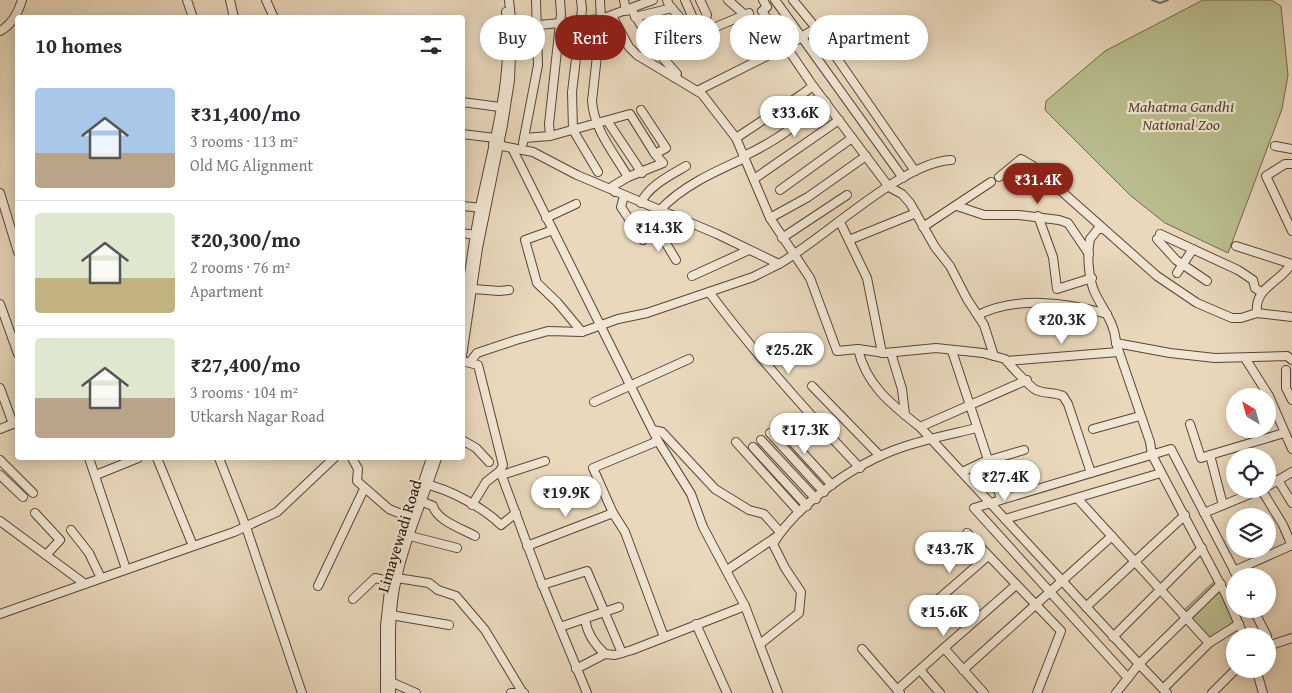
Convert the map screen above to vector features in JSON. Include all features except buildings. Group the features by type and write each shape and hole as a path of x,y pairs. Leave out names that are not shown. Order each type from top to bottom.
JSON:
{"street":[{"path":"17,15 22,0"},
{"path":"187,0 192,15"},
{"path":"230,0 233,15"},
{"path":"266,0 273,15"},
{"path":"504,0 507,15"},
{"path":"509,0 509,15"},
{"path":"536,0 538,15"},
{"path":"560,0 561,15"},
{"path":"580,15 581,0"},
{"path":"600,0 601,15"},
{"path":"624,0 635,17 672,8"},
{"path":"615,15 652,0"},
{"path":"667,0 678,15"},
{"path":"685,0 694,15"},
{"path":"700,0 707,15"},
{"path":"720,25 747,14 737,10 728,0"},
{"path":"763,0 767,7 762,11 765,15"},
{"path":"775,0 904,178"},
{"path":"793,0 809,19"},
{"path":"0,31 6,28 15,18"},
{"path":"799,39 809,32"},
{"path":"626,42 637,55 702,94 736,138 770,218 782,238 796,254 810,278 837,351 858,348 892,353 936,348 994,356 1007,361 1118,352"},
{"path":"496,143 505,60"},
{"path":"465,311 483,208 510,80 510,60"},
{"path":"522,150 538,60"},
{"path":"550,136 549,124 557,60"},
{"path":"576,60 572,92 573,130 598,172"},
{"path":"596,60 592,101 596,124 628,177"},
{"path":"665,60 677,74 675,78"},
{"path":"697,91 759,60"},
{"path":"796,60 813,86 889,187 902,194 916,213 923,227 950,266 984,325 994,356"},
{"path":"838,60 915,171"},
{"path":"736,138 813,86"},
{"path":"801,95 804,108 801,119"},
{"path":"465,102 500,107"},
{"path":"659,211 670,199 705,177 760,149 826,102"},
{"path":"641,110 666,148 655,154"},
{"path":"524,138 550,136 608,122 630,114 655,154 663,163 628,177 612,186 615,192"},
{"path":"754,179 838,120"},
{"path":"608,122 642,173"},
{"path":"465,135 533,152 641,204 779,264"},
{"path":"780,190 852,138"},
{"path":"1275,146 1292,149"},
{"path":"512,148 658,441 691,494 703,527 745,606 778,693"},
{"path":"770,218 808,197 866,156"},
{"path":"999,177 1021,159 1041,172 1157,276 1209,310 1236,318 1257,314 1292,317"},
{"path":"466,362 477,354 540,334 548,332 582,332 601,324 647,313 753,277 796,254 889,187 915,171 940,160 951,160"},
{"path":"1292,164 1285,164 1266,176 1292,231"},
{"path":"641,204 644,198 660,182 686,166"},
{"path":"923,227 991,182"},
{"path":"0,193 15,242"},
{"path":"782,238 847,195"},
{"path":"624,196 621,207 643,240 658,230 676,260"},
{"path":"546,218 576,204"},
{"path":"465,206 483,208"},
{"path":"957,206 984,215 1038,216 1068,224 1089,254"},
{"path":"465,324 468,292 467,263 483,208"},
{"path":"850,240 916,213"},
{"path":"1038,216 1053,257 1057,289 1092,278"},
{"path":"840,222 867,278 882,353"},
{"path":"1103,229 1098,229 1090,239 1089,254 1093,288 1115,331 1118,352 1150,442 1152,455 1221,584 1241,628"},
{"path":"553,230 525,240 537,283 557,302 582,332"},
{"path":"465,233 475,235"},
{"path":"1207,281 1182,264 1158,236 1193,249 1238,270 1253,280 1255,288 1261,292"},
{"path":"1236,246 1292,264 1283,275 1261,292 1257,302 1257,314"},
{"path":"1177,273 1193,249"},
{"path":"692,276 749,250"},
{"path":"468,292 509,290"},
{"path":"709,292 740,334 786,389 860,468"},
{"path":"0,304 15,346"},
{"path":"978,315 994,307 1020,304 1052,304 1107,314"},
{"path":"1116,343 1170,353 1215,358 1287,356 1292,360"},
{"path":"858,348 861,363 874,387 920,427 1112,637 1165,691 1209,643 1239,624"},
{"path":"952,351 1001,499"},
{"path":"892,353 902,389 905,415"},
{"path":"1245,358 1269,396 1292,449"},
{"path":"594,402 689,359"},
{"path":"1007,361 1034,389 1063,396 1068,404 1091,473"},
{"path":"466,362 478,365 503,465 501,473 542,585 587,693"},
{"path":"1286,370 1286,388 1292,400"},
{"path":"920,427 1027,380"},
{"path":"812,386 880,456"},
{"path":"0,388 15,423 0,429"},
{"path":"1093,429 1140,416"},
{"path":"1190,424 1201,458 1284,433"},
{"path":"778,426 832,485"},
{"path":"760,644 799,613 801,592 773,544 779,534 799,512 832,485 880,456 900,448 978,428"},
{"path":"654,430 662,432 715,489 749,510 764,514 779,534"},
{"path":"770,433 824,492"},
{"path":"761,440 816,499"},
{"path":"658,441 593,468 612,513 625,532 664,637"},
{"path":"465,442 476,448 489,462"},
{"path":"736,442 799,512"},
{"path":"753,447 807,506"},
{"path":"1128,678 974,508 1172,449 1232,568"},
{"path":"962,472 989,460 1024,450"},
{"path":"1210,455 1224,505"},
{"path":"0,460 33,494"},
{"path":"90,460 126,569"},
{"path":"96,475 133,460"},
{"path":"159,460 193,546"},
{"path":"221,460 246,527 302,693"},
{"path":"0,614 246,527 277,512 332,460"},
{"path":"353,460 358,469 357,481 364,489 389,509 411,518"},
{"name":"Limayewadi Road","path":"388,682 394,579 423,502 431,460"},
{"name":"Limayewadi Road","path":"388,682 385,626 394,579 411,518 436,460"},
{"path":"472,505 486,482 501,473 546,461"},
{"path":"1292,472 1278,480 1292,503"},
{"path":"1005,519 1161,473"},
{"path":"0,476 23,498"},
{"path":"426,484 491,515 501,525 516,513"},
{"path":"318,586 364,489"},
{"path":"1077,498 1209,643"},
{"path":"1204,513 1241,498"},
{"path":"1247,568 1292,546 1283,525 1267,498"},
{"path":"423,502 433,506 433,510 449,523 475,536"},
{"path":"35,513 60,540 46,555"},
{"path":"528,546 612,513"},
{"path":"1086,607 1185,515"},
{"path":"0,521 85,584"},
{"path":"71,530 89,552 101,578"},
{"path":"967,533 1061,631 1037,693"},
{"path":"727,570 779,534"},
{"path":"410,536 457,548"},
{"path":"963,670 1112,536"},
{"path":"1112,637 1202,548"},
{"path":"927,609 988,556"},
{"path":"542,585 587,571 622,653"},
{"path":"353,599 375,578 429,583 438,590 456,596 485,630 523,693"},
{"path":"1120,692 1139,664 1221,584"},
{"path":"862,649 899,691 944,648 1016,585"},
{"path":"576,669 605,654 622,653 745,606"},
{"path":"560,627 618,607"},
{"path":"391,615 449,625"},
{"path":"585,619 590,638 605,654"},
{"path":"696,624 727,693"},
{"path":"1276,640 1292,638"},
{"path":"944,648 984,693"},
{"path":"920,670 940,693"},
{"path":"1212,693 1227,678"},
{"path":"1259,678 1263,693"},
{"path":"385,693 388,682"},
{"path":"388,682 391,693"},
{"path":"388,682 416,693"},
{"path":"511,693 523,693"}],"green space":[{"name":"Mahatma Gandhi National Zoo","path":"1203,0 1271,0 1281,6 1288,75 1282,109 1228,253 1165,223 1131,196 1045,110 1046,101 1105,51"},
{"path":"1218,578 1226,596 1226,618 1236,618 1239,624 1233,628 1226,628 1226,632 1209,643 1181,613"}],"waterway":[{"path":"1152,0 1160,3 1168,0"}]}
